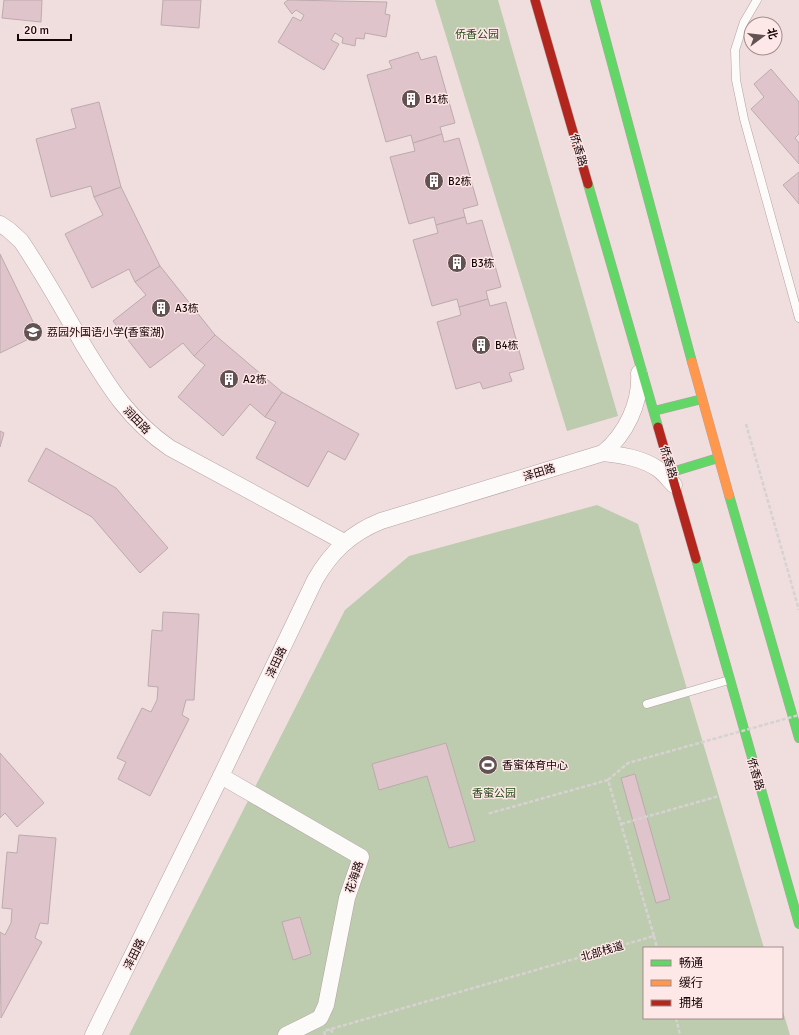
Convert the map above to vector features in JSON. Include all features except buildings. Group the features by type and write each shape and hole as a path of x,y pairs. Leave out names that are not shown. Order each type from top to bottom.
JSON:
{"main road":[{"name":"侨香路","path":"535,0 672,472 799,924"},
{"path":"595,0 718,458 799,738"},
{"path":"654,411 702,399"},
{"path":"672,472 718,458"}],"street":[{"name":"润田路","path":"0,224 21,241 111,390 139,424 152,436 170,448 344,542"},
{"name":"泽田路","path":"93,1035 221,776 315,580 326,562 344,542 366,527 380,521 603,453 612,446 634,410 640,385 639,358"},
{"name":"泽田路","path":"603,453 624,455 659,469 676,488"},
{"name":"花海路","path":"221,776 361,857 347,898 326,1005 320,1018 286,1035"}],"lane":[{"path":"757,0 744,22 735,50 736,80 744,119 799,318"},
{"path":"647,704 730,680"}],"path":[{"path":"746,424 799,610"},
{"path":"487,814 608,780 628,764 799,715"},
{"path":"608,780 657,947"},
{"path":"621,824 719,796"},
{"name":"北部栈道","path":"325,1035 324,1031 654,936"},
{"path":"676,1019 680,1035"}],"green space":[{"name":"侨香公园","path":"435,0 498,0 618,416 567,431"},
{"name":"香蜜公园","path":"597,505 638,524 764,947 643,947 643,1019 783,1019 783,1011 790,1035 129,1035 345,610 409,556"}],"traffic: fast":[{"path":"595,0 692,362"},
{"path":"588,184 658,427"},
{"path":"654,411 702,399"},
{"path":"672,472 718,458"},
{"path":"729,495 799,738"},
{"path":"696,559 799,924"}],"traffic: slow":[{"path":"692,362 729,495"}],"traffic: jam":[{"path":"535,0 588,184"},
{"path":"658,427 696,559"}],"place":[{"name":"B1栋","path":"411,99"},
{"name":"B2栋","path":"434,181"},
{"name":"B3栋","path":"457,263"},
{"name":"A3栋","path":"161,308"},
{"name":"荔园外国语小学(香蜜湖)","path":"33,332"},
{"name":"B4栋","path":"481,345"},
{"name":"A2栋","path":"229,379"},
{"name":"香蜜体育中心","path":"488,765"}]}
